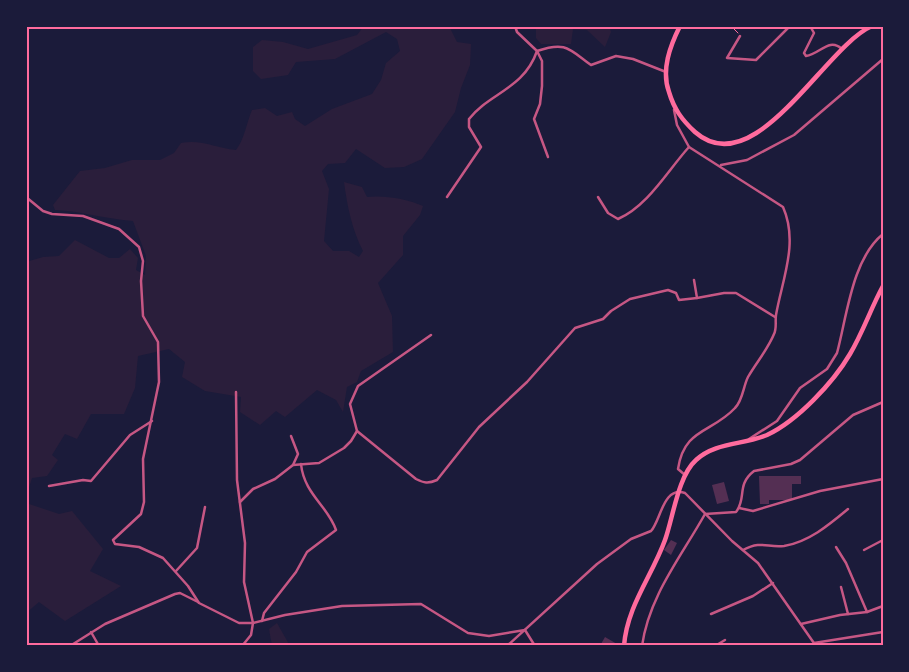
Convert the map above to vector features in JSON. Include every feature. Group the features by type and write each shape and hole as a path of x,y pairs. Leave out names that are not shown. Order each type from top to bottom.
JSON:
{"main road":[{"path":"680,26 670,48 666,72 668,88 674,108 687,125 708,141 735,142 752,138 762,132 797,98 842,49 865,29 872,26"},
{"path":"624,646 628,621 638,594 664,542 689,467 705,453 722,446 764,436 783,427 827,385 850,353 883,286"}],"street":[{"path":"514,26 517,32 537,51 542,61 543,74 540,104 534,119 548,157"},
{"path":"740,36 727,58 756,60 790,26"},
{"path":"810,26 813,30 813,36 804,55 809,56 831,44 836,44 842,49"},
{"path":"447,197 481,147 469,127 468,119 519,78 537,51 561,46 577,52 591,66 616,56 633,59 666,72"},
{"path":"719,166 747,160 794,135 883,59"},
{"path":"674,108 677,125 689,146 768,196 783,207 788,217 789,259 775,317 774,334 748,378 736,408 695,434 686,444 678,469 685,475"},
{"path":"598,197 608,213 618,219 627,215 644,200 689,146"},
{"path":"26,198 43,211 52,214 83,216 119,229 139,247 143,261 141,281 143,316 158,342 159,382 143,459 144,502 141,514 113,541 117,545 138,547 156,553 176,571 199,603"},
{"path":"743,442 777,421 800,388 827,369 837,353 859,269 868,248 883,234"},
{"path":"694,280 697,298"},
{"path":"431,335 358,386 350,404 357,430 416,480 425,483 437,480 478,427 527,382 575,328 603,319 611,311 635,298 668,290 676,293 679,300 724,292 736,293 775,317"},
{"path":"236,392 237,480 245,543 244,582 253,623 250,635 242,646"},
{"path":"705,514 736,512 739,508 742,486 754,471 791,464 800,460 853,415 883,402"},
{"path":"49,486 83,480 91,481 130,435 152,421"},
{"path":"240,502 253,489 294,466 319,463 348,445 357,430"},
{"path":"291,436 298,454 294,466"},
{"path":"262,621 264,613 296,572 307,552 336,530 312,494 305,480 301,464"},
{"path":"739,508 753,511 820,491 883,479"},
{"path":"507,646 597,564 631,539 651,532 668,498 673,493 680,492 685,493 758,563 815,644 883,632"},
{"path":"176,571 198,548 205,507"},
{"path":"743,550 765,543 786,546 806,539 848,509"},
{"path":"642,646 648,615 655,598 705,514"},
{"path":"864,550 883,540"},
{"path":"836,547 846,564 867,612"},
{"path":"711,614 753,596 773,583"},
{"path":"840,587 848,614"},
{"path":"70,646 123,615 161,602 180,593 239,623 253,623 285,615 342,606 421,604 468,633 489,636 525,630"},
{"path":"801,624 867,612 883,606"},
{"path":"525,630 535,646"},
{"path":"91,632 99,646"},
{"path":"715,646 725,640"}],"path":[{"path":"731,26 740,36"}],"shaded area":[{"path":"364,26 449,26 457,42 471,44 470,65 461,88 455,112 422,159 404,167 385,168 356,149 345,163 328,164 322,171 329,189 324,241 333,251 349,251 359,257 363,251 350,217 344,182 362,187 367,197 396,198 423,206 420,215 403,236 403,255 378,283 392,316 393,352 361,371 357,382 347,387 343,412 336,400 317,390 285,417 276,411 260,425 240,412 241,397 205,391 182,377 185,362 169,349 138,356 135,388 124,414 91,414 77,439 65,434 52,455 58,460 47,476 32,478 26,497 26,262 43,257 59,256 75,240 109,258 119,258 130,249 138,258 136,270 145,275 146,256 133,221 55,210 53,205 80,171 105,168 132,160 160,160 174,153 181,143 188,142 236,150 252,110 265,108 277,116 292,112 295,119 305,126 332,109 372,94 381,80 386,63 400,51 397,39 386,32 335,59 296,62 288,75 261,79 253,71 253,47 262,40 283,42 308,49 357,35"},
{"path":"536,26 609,26 611,32 605,47 587,30 573,29 571,44 541,44 536,38"},
{"path":"26,503 59,514 72,511 103,549 90,571 121,586 65,621 39,602 26,613"},
{"path":"277,623 290,646 272,646 269,629"}],"building":[{"path":"759,476 801,476 801,484 792,484 792,500 769,500 769,504 760,504"},
{"path":"724,482 729,501 717,504 712,485"},
{"path":"671,540 677,543 671,555 664,550"},
{"path":"605,637 617,644 616,646 601,644"}]}
